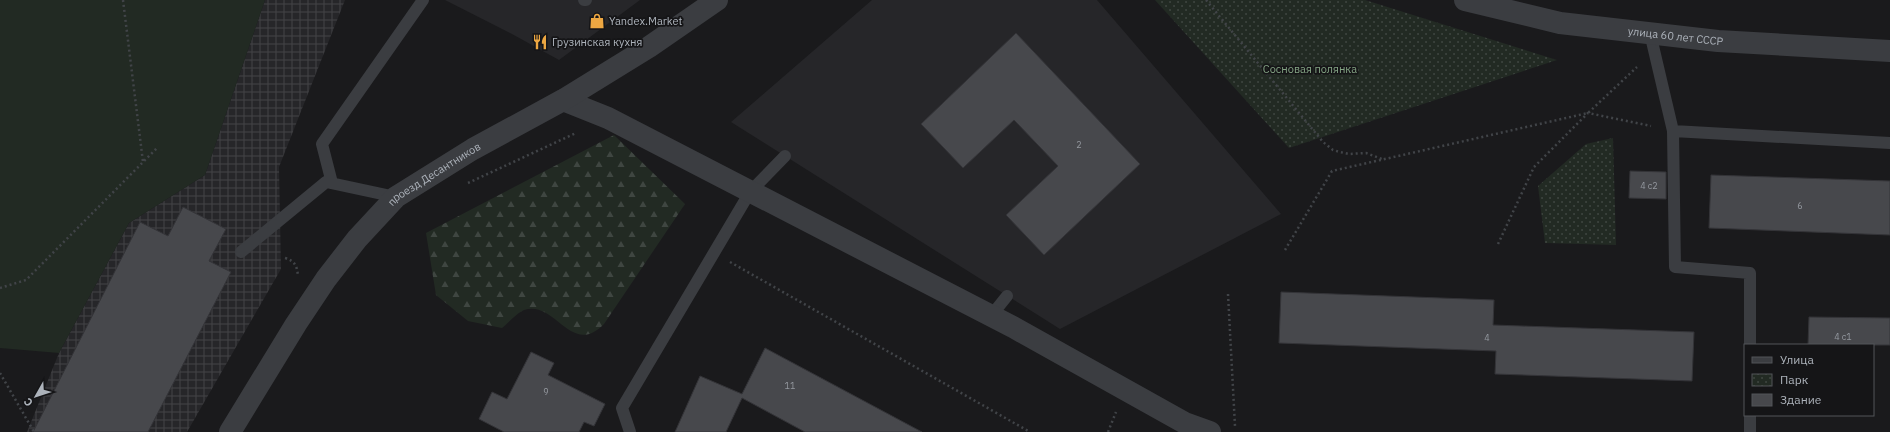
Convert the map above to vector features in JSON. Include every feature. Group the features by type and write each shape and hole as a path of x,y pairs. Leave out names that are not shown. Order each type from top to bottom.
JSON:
{"street":[{"name":"проезд Десантников","path":"230,432 296,324 326,279 356,239 396,196 473,149 563,100 649,48 717,0"},
{"name":"улица 60 лет СССР","path":"1464,0 1560,23 1652,42 1718,41 1890,51"},
{"path":"563,100 608,118 991,316 1184,423 1210,432"}],"lane":[{"path":"332,183 322,144 423,0"},
{"path":"1652,42 1673,131 1675,267 1750,273 1750,344"},
{"path":"1673,131 1890,143"},
{"path":"630,432 622,408 750,192 785,156"},
{"path":"241,252 326,182 396,196"},
{"path":"991,316 1007,296"},
{"path":"1750,416 1750,432"}],"path":[{"path":"123,0 143,162"},
{"path":"1206,0 1323,142 1333,150 1349,154 1366,153 1382,159"},
{"path":"1498,244 1534,167 1588,113 1652,42"},
{"path":"1285,250 1332,171 1588,113 1673,131"},
{"path":"468,184 582,130"},
{"path":"0,288 26,280 157,148"},
{"path":"714,253 1030,432"},
{"path":"1228,294 1236,432"},
{"path":"0,373 34,432"}],"shaded area":[{"path":"265,0 345,0 279,167 281,269 187,432 27,432 59,353 129,223 205,175"},
{"path":"445,0 640,0 559,60"},
{"path":"872,0 1097,0 1281,214 1060,329 731,122"}],"green space":[{"path":"0,0 265,0 205,175 129,223 59,353 0,348"},
{"name":"Сосновая полянка","path":"1155,0 1365,0 1557,60 1289,148"},
{"path":"614,135 685,204 604,324 592,333 582,335 573,332 555,319 535,309 521,311 502,328 468,321 436,295 426,233"},
{"path":"1613,138 1616,245 1545,243 1538,186 1586,144"}],"building":[{"path":"1016,33 1140,164 1044,255 1006,215 1058,166 1014,120 963,168 921,124"},
{"path":"1630,171 1666,172 1666,199 1629,198"},
{"path":"1711,175 1890,181 1890,235 1709,228"},
{"path":"183,207 226,229 209,261 231,272 148,432 33,432 140,222 168,236"},
{"path":"1281,292 1494,300 1493,325 1694,332 1692,381 1495,374 1496,351 1279,343"},
{"path":"1809,317 1890,318 1890,345 1808,344"},
{"path":"765,348 922,432 805,432 742,398 726,432 675,432 700,376 742,394"},
{"path":"531,352 554,363 548,375 605,404 594,426 584,422 579,432 504,432 479,419 492,392 507,399"}],"place":[{"name":"Yandex.Market","path":"597,21"},
{"name":"Грузинская кухня","path":"540,42"}]}
